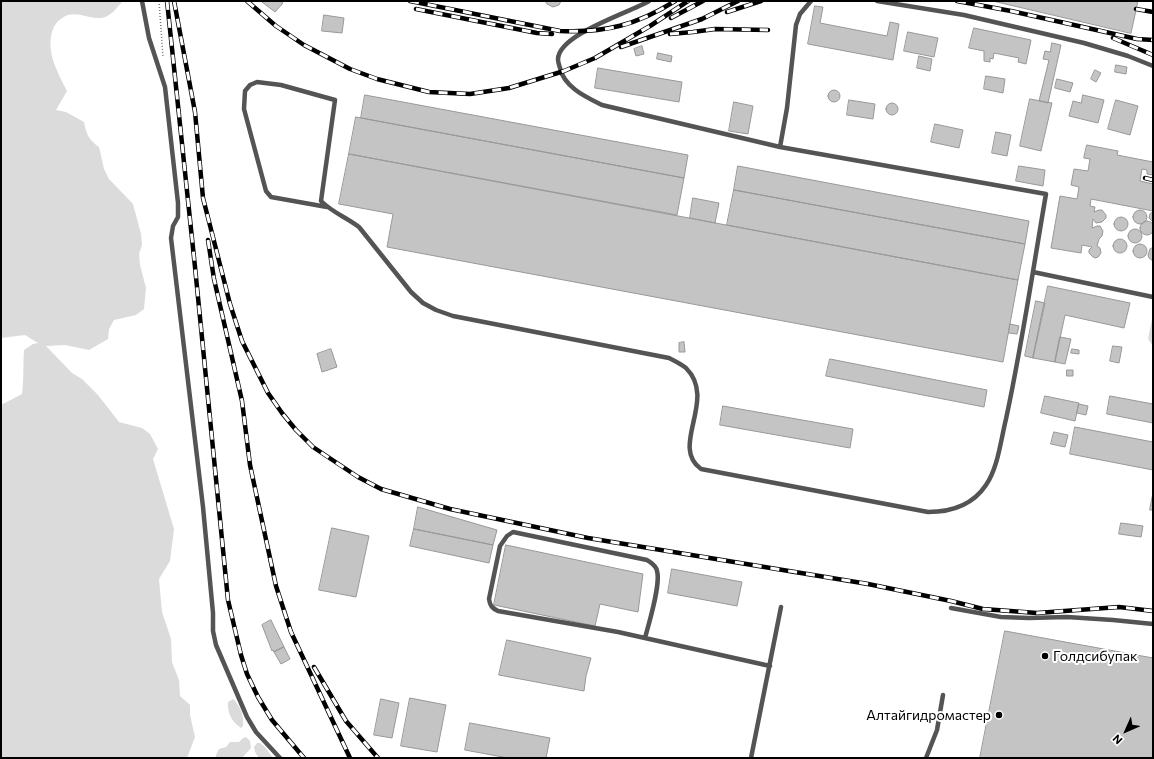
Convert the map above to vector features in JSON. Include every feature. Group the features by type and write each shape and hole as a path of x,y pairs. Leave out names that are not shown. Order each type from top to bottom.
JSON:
{"lane":[{"path":"142,1 148,38 161,71 166,96 178,204 178,217 173,226 171,238 202,507 213,613 213,631 216,645 247,717 256,732 280,758"},
{"path":"327,207 271,197 266,191 244,109 245,91 250,85 257,82 281,85 335,100 321,201 337,214 359,227 411,292 423,302 436,310 453,316 670,358 683,366 690,373 697,389 698,400 689,450 693,462 701,469 928,512 952,510 971,501 987,484 993,471 1012,388 1046,194 780,147 602,105 581,95 570,85 560,72 558,59 560,52 566,43 582,32 649,1"},
{"path":"780,147 787,108 796,25 800,14 811,1"},
{"path":"877,1 972,16 1084,43 1128,56 1153,66"},
{"path":"1033,272 1153,297"},
{"path":"645,638 659,580 657,569 653,564 647,560 513,532 503,540 500,546 489,599 490,605 498,611 645,638 770,666"},
{"path":"751,758 781,607"},
{"path":"951,608 1001,617 1067,617 1153,624"},
{"path":"926,758 937,730 943,695"}],"path":[{"path":"159,1 163,57"}],"shaded area":[{"path":"1,1 123,1 114,11 105,17 97,18 72,14 61,18 53,29 51,35 51,49 55,66 67,91 56,110 66,112 84,122 88,136 99,147 104,169 109,179 133,204 141,234 142,245 139,254 140,265 146,288 144,309 136,315 114,320 109,329 108,339 89,350 65,345 46,346 72,373 82,379 98,395 119,422 142,428 150,434 158,449 153,459 174,529 170,561 159,579 162,612 171,639 172,662 179,680 180,696 190,705 190,715 195,737 187,758 1,758 1,405 22,394 24,350 33,344 38,343 25,335 1,338"},
{"path":"1153,314 1153,346 1148,339"},
{"path":"233,699 240,708 242,715 243,726 241,728 235,723 229,713 228,702"},
{"path":"246,737 250,741 251,748 242,758 216,758 219,749 226,747 230,742 239,742"},
{"path":"257,743 260,743 265,747 273,758 259,758 254,747"}],"building":[{"path":"280,1 283,3 275,12 262,2"},
{"path":"546,1 561,1 559,5 553,7 547,4"},
{"path":"993,1 1138,1 1131,33"},
{"path":"815,6 823,7 820,23 887,36 890,22 899,24 893,60 808,44"},
{"path":"324,15 344,18 342,33 322,31"},
{"path":"974,28 1031,40 1026,64 1018,62 1019,58 994,53 993,59 990,58 990,62 984,61 984,51 969,48"},
{"path":"908,32 938,38 934,57 904,51"},
{"path":"1052,43 1061,45 1048,103 1039,101 1049,60 1043,59 1045,51 1050,52"},
{"path":"642,46 644,54 636,56 634,49"},
{"path":"658,53 672,56 671,62 657,59"},
{"path":"919,56 932,59 930,71 917,68"},
{"path":"1116,65 1127,67 1126,74 1115,72"},
{"path":"598,68 682,82 679,102 595,88"},
{"path":"1095,70 1101,73 1096,82 1091,79"},
{"path":"986,76 1005,79 1003,93 984,89"},
{"path":"1057,79 1073,83 1070,92 1055,88"},
{"path":"834,90 838,92 840,96 838,100 834,102 830,100 828,96 830,92"},
{"path":"365,95 688,155 684,178 361,118"},
{"path":"1083,95 1104,100 1098,123 1069,116 1073,101 1081,103"},
{"path":"1030,99 1052,103 1041,151 1020,146"},
{"path":"849,100 875,104 873,119 847,115"},
{"path":"1116,100 1138,106 1130,135 1108,129"},
{"path":"734,102 753,106 748,134 729,131"},
{"path":"892,103 896,105 898,109 896,113 892,115 888,113 886,109 888,105"},
{"path":"356,117 684,178 677,215 349,154"},
{"path":"935,124 963,130 959,148 931,142"},
{"path":"996,132 1011,135 1007,156 992,153"},
{"path":"1087,145 1118,151 1117,155 1153,162 1153,175 1147,174 1147,170 1142,169 1140,181 1153,184 1153,211 1091,199 1090,206 1095,207 1094,212 1102,210 1106,215 1106,218 1102,222 1096,223 1093,219 1092,228 1100,226 1103,231 1097,246 1100,248 1101,253 1095,258 1089,253 1089,250 1092,247 1082,245 1081,253 1051,248 1060,196 1077,199 1079,187 1071,185 1074,169 1088,171 1090,159 1084,158"},
{"path":"349,154 1018,280 1003,362 387,247 393,214 339,204"},
{"path":"738,166 1029,221 1025,244 734,190"},
{"path":"1019,166 1045,170 1043,186 1016,181"},
{"path":"734,190 1025,244 1018,280 727,225"},
{"path":"693,198 719,203 715,223 690,218"},
{"path":"1140,210 1145,212 1147,217 1145,222 1140,224 1135,222 1133,217 1135,212"},
{"path":"1153,212 1153,222 1149,218 1150,214"},
{"path":"1121,217 1126,219 1128,224 1126,229 1121,231 1116,229 1114,224 1116,219"},
{"path":"1147,221 1152,223 1154,228 1152,233 1147,235 1142,233 1140,228 1142,223"},
{"path":"1135,229 1140,231 1142,236 1140,241 1135,243 1130,241 1128,236 1130,231"},
{"path":"1120,239 1125,241 1127,246 1125,251 1120,253 1115,251 1113,246 1115,241"},
{"path":"1140,244 1145,246 1147,251 1145,256 1140,258 1135,256 1133,251 1135,246"},
{"path":"1153,248 1153,261 1148,255 1150,249"},
{"path":"1048,286 1130,303 1124,328 1065,315 1055,362 1033,358"},
{"path":"1036,301 1045,303 1033,358 1025,356"},
{"path":"1010,324 1019,326 1017,334 1009,333"},
{"path":"1060,337 1071,339 1065,364 1055,362"},
{"path":"684,342 685,352 679,352 679,343"},
{"path":"1113,346 1122,347 1119,363 1110,361"},
{"path":"331,349 337,367 322,372 317,354"},
{"path":"1072,349 1079,350 1079,354 1071,353"},
{"path":"830,359 987,390 984,407 826,376"},
{"path":"1067,370 1073,370 1073,376 1067,376"},
{"path":"1045,396 1079,403 1075,421 1041,413"},
{"path":"1110,396 1153,404 1153,423 1107,414"},
{"path":"1079,404 1088,406 1086,415 1077,413"},
{"path":"723,406 853,429 850,448 720,425"},
{"path":"1075,427 1153,442 1153,470 1070,454"},
{"path":"1054,432 1068,435 1065,447 1051,444"},
{"path":"1153,493 1153,510 1150,510"},
{"path":"418,507 497,530 493,545 414,529"},
{"path":"1121,523 1143,526 1141,537 1119,534"},
{"path":"332,528 369,536 356,597 319,590"},
{"path":"414,529 493,545 489,563 410,546"},
{"path":"506,545 643,574 638,612 600,604 595,626 494,605"},
{"path":"672,569 742,582 737,606 668,593"},
{"path":"271,620 284,647 274,652 273,650 272,651 262,625"},
{"path":"1005,631 1153,658 1153,758 980,758"},
{"path":"507,640 591,658 584,691 499,675"},
{"path":"284,647 290,659 281,664 274,652"},
{"path":"410,698 446,705 437,752 401,746"},
{"path":"381,699 399,703 392,738 374,735"},
{"path":"470,723 550,738 546,758 508,758 465,750"}],"railway":[{"path":"167,1 228,600 241,655 247,674 258,697 272,720 304,758"},
{"path":"174,1 195,112 203,198 230,304 242,341 268,393 296,430 313,447 358,477 381,489 450,509 588,538 868,584 983,609 1037,613 1119,607 1153,611"},
{"path":"247,1 276,26 304,45 350,69 377,79 429,92 470,94 509,88 564,71 595,58 650,26 688,1"},
{"path":"410,1 560,31 592,31 620,26 634,22 675,1"},
{"path":"671,18 703,1"},
{"path":"621,47 702,19 738,1"},
{"path":"727,12 761,1"},
{"path":"957,1 1011,11 1137,39 1153,40"},
{"path":"416,9 537,33 552,34"},
{"path":"1136,9 1153,12"},
{"path":"670,34 715,29 768,30"},
{"path":"1113,38 1153,55"},
{"path":"1145,178 1153,180"},
{"path":"208,240 214,279 242,401 250,465 276,586 291,632 350,758"},
{"path":"314,667 346,721 378,758"}],"place":[{"name":"Голдcибупак","path":"1045,656"},
{"name":"Алтайгидромастер","path":"999,715"}]}
